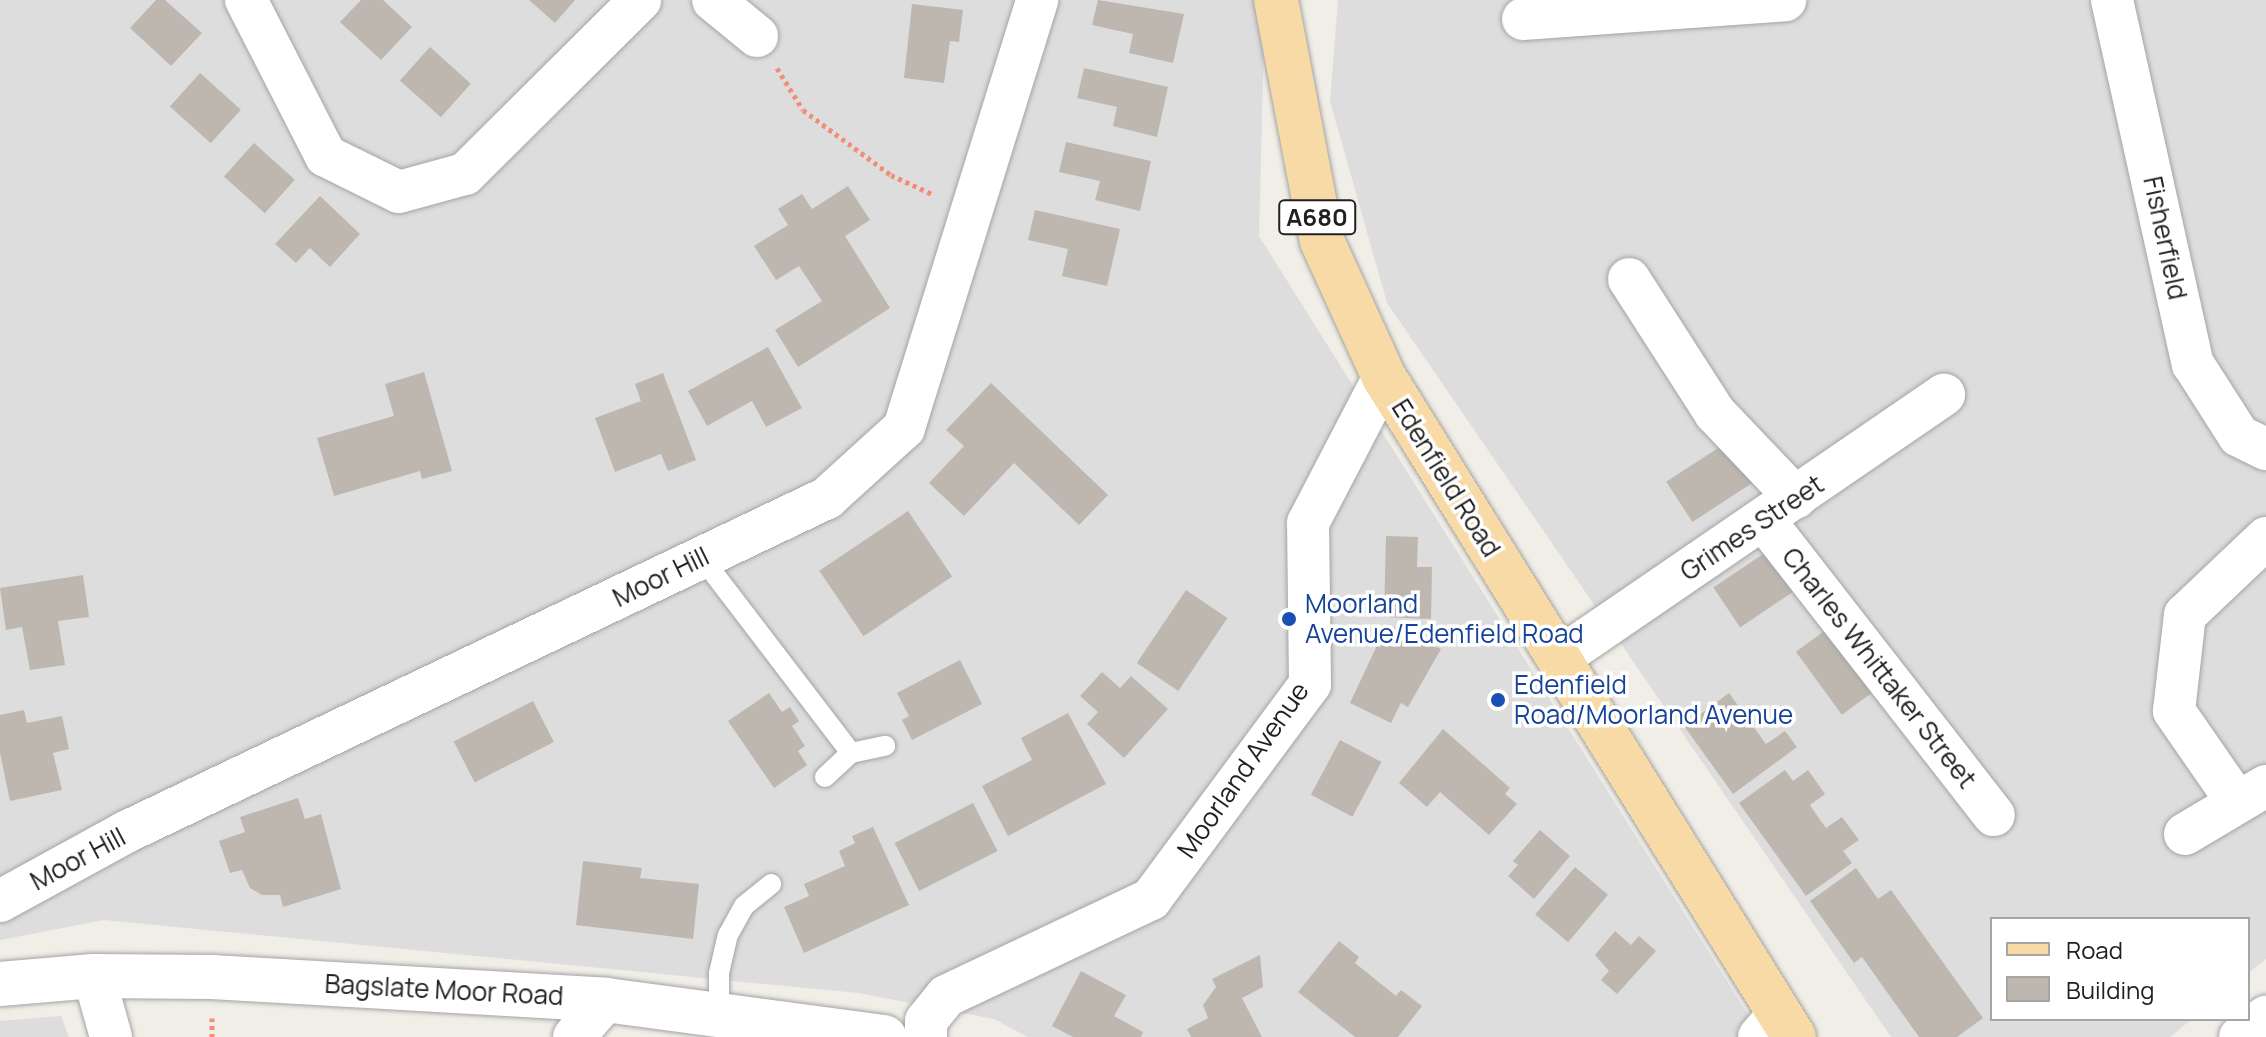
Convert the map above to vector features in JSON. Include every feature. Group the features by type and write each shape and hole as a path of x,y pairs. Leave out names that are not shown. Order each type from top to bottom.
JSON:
{"main road":[{"name":"Edenfield Road","path":"1276,0 1322,241 1384,377 1558,659 1777,1029"},
{"name":"Edenfield Road","path":"1283,46 1298,0"}],"street":[{"path":"246,0 326,156 399,192 465,174 640,0"},
{"path":"713,0 757,36"},
{"name":"Moor Hill","path":"0,901 126,832 827,498 904,428 1037,0"},
{"path":"1523,19 1785,0"},
{"name":"Fisherfield","path":"2112,0 2193,364 2239,436 2266,449"},
{"name":"Charles Whittaker Street","path":"1629,279 1780,509 1994,815"},
{"name":"Moorland Avenue","path":"926,1037 926,1021 946,996 1151,899 1310,684 1308,523 1384,377"},
{"name":"Grimes Street","path":"1558,659 1944,395"},
{"path":"2185,834 2252,794 2174,711 2185,615 2266,538"},
{"path":"94,976 111,1037"},
{"name":"Bagslate Moor Road","path":"0,984 94,976 212,977 606,1000 885,1037"},
{"path":"574,1037 606,1000"},
{"path":"2240,1037 2266,1017"}],"lane":[{"path":"702,558 851,753"},
{"path":"825,777 851,753 885,746"},
{"path":"719,1015 719,973 728,935 744,906 771,884"}],"path":[{"path":"757,36 803,110 891,175 971,212"}],"shaded area":[{"path":"0,0 1265,0 1259,236 1762,1037 1028,1037 994,1019 858,993 104,920 0,940"},
{"path":"1338,0 2266,0 2266,959 2250,971 2250,917 1990,917 1990,1021 2190,1021 2170,1037 1891,1037 1387,303 1330,101"},
{"path":"61,1016 69,1037 0,1037 0,1021"}],"building":[{"path":"156,0 165,0 202,33 171,66 130,28"},
{"path":"361,0 383,0 412,27 381,60 340,22"},
{"path":"529,0 575,0 555,23"},
{"path":"1098,0 1184,14 1173,63 1129,53 1133,34 1092,25"},
{"path":"912,4 963,10 959,42 950,41 944,83 904,78"},
{"path":"430,47 471,84 441,117 400,80"},
{"path":"1084,68 1168,87 1157,137 1113,126 1117,107 1077,98"},
{"path":"200,73 241,110 211,143 170,106"},
{"path":"1066,142 1151,161 1140,211 1095,200 1100,181 1059,172"},
{"path":"254,143 295,180 265,213 224,176"},
{"path":"848,186 870,220 845,236 890,308 798,367 775,330 822,301 799,266 776,280 754,246 788,225 778,209 802,194 812,209"},
{"path":"320,196 360,234 330,267 310,248 296,263 275,244"},
{"path":"1035,210 1120,229 1107,286 1062,276 1068,249 1028,240"},
{"path":"768,347 802,408 766,427 752,401 707,426 688,391"},
{"path":"424,372 452,471 422,479 420,471 334,496 317,438 394,416 385,384"},
{"path":"663,373 696,460 668,471 661,454 615,472 595,418 641,401 635,384"},
{"path":"991,383 1108,495 1079,525 1014,463 964,516 929,483 964,446 946,430"},
{"path":"1735,437 1761,477 1692,522 1666,482"},
{"path":"908,511 952,576 863,636 819,571"},
{"path":"1386,536 1418,537 1417,567 1432,567 1431,619 1384,617"},
{"path":"1778,544 1805,584 1740,627 1713,588"},
{"path":"83,575 89,617 58,621 65,665 30,670 22,627 6,630 0,588"},
{"path":"1186,590 1227,618 1178,691 1137,663"},
{"path":"1387,624 1441,649 1408,707 1401,703 1391,723 1350,703"},
{"path":"1834,624 1880,687 1842,715 1796,652"},
{"path":"960,660 982,704 912,740 902,720 909,716 897,693"},
{"path":"1102,672 1120,688 1131,676 1168,709 1124,758 1087,724 1098,712 1080,696"},
{"path":"769,693 782,712 790,707 799,721 792,726 805,746 798,751 807,765 774,788 728,721"},
{"path":"1729,693 1766,744 1785,731 1797,747 1733,794 1684,726"},
{"path":"533,701 554,742 475,782 454,741"},
{"path":"24,710 27,723 62,716 69,749 53,753 62,790 10,801 0,753 0,715"},
{"path":"1068,713 1106,784 1008,836 982,786 1032,760 1021,738"},
{"path":"1443,729 1510,788 1505,794 1517,804 1489,835 1440,792 1427,807 1399,783"},
{"path":"1340,740 1381,762 1352,817 1311,795"},
{"path":"1785,770 1793,781 1808,770 1825,794 1810,805 1826,828 1842,817 1859,840 1843,851 1852,863 1806,896 1739,803"},
{"path":"298,798 305,819 321,814 341,889 283,907 280,895 262,895 250,888 242,870 230,873 219,841 245,832 240,817"},
{"path":"973,803 998,851 919,891 895,843"},
{"path":"873,827 909,905 804,953 784,907 809,896 804,884 845,866 839,851 855,843 852,836"},
{"path":"1540,830 1570,856 1534,899 1508,876 1518,865 1513,861"},
{"path":"583,861 642,868 640,878 699,884 693,939 576,925"},
{"path":"1575,867 1608,895 1568,942 1535,914"},
{"path":"1856,868 1878,899 1891,890 1983,1018 1957,1037 1919,1037 1862,957 1854,963 1810,901"},
{"path":"1615,931 1631,945 1639,936 1656,951 1617,994 1601,980 1609,971 1595,955"},
{"path":"1339,941 1359,957 1355,963 1396,996 1401,990 1422,1006 1398,1037 1355,1037 1298,992"},
{"path":"1260,955 1263,987 1242,998 1262,1037 1191,1037 1187,1029 1208,1018 1203,1005 1216,987 1212,979"},
{"path":"1081,971 1126,995 1114,1016 1143,1032 1141,1037 1073,1037 1052,1026"}],"place":[{"name":"Moorland Avenue/Edenfield Road","path":"1289,619"},
{"name":"Edenfield Road/Moorland Avenue","path":"1498,700"}]}
